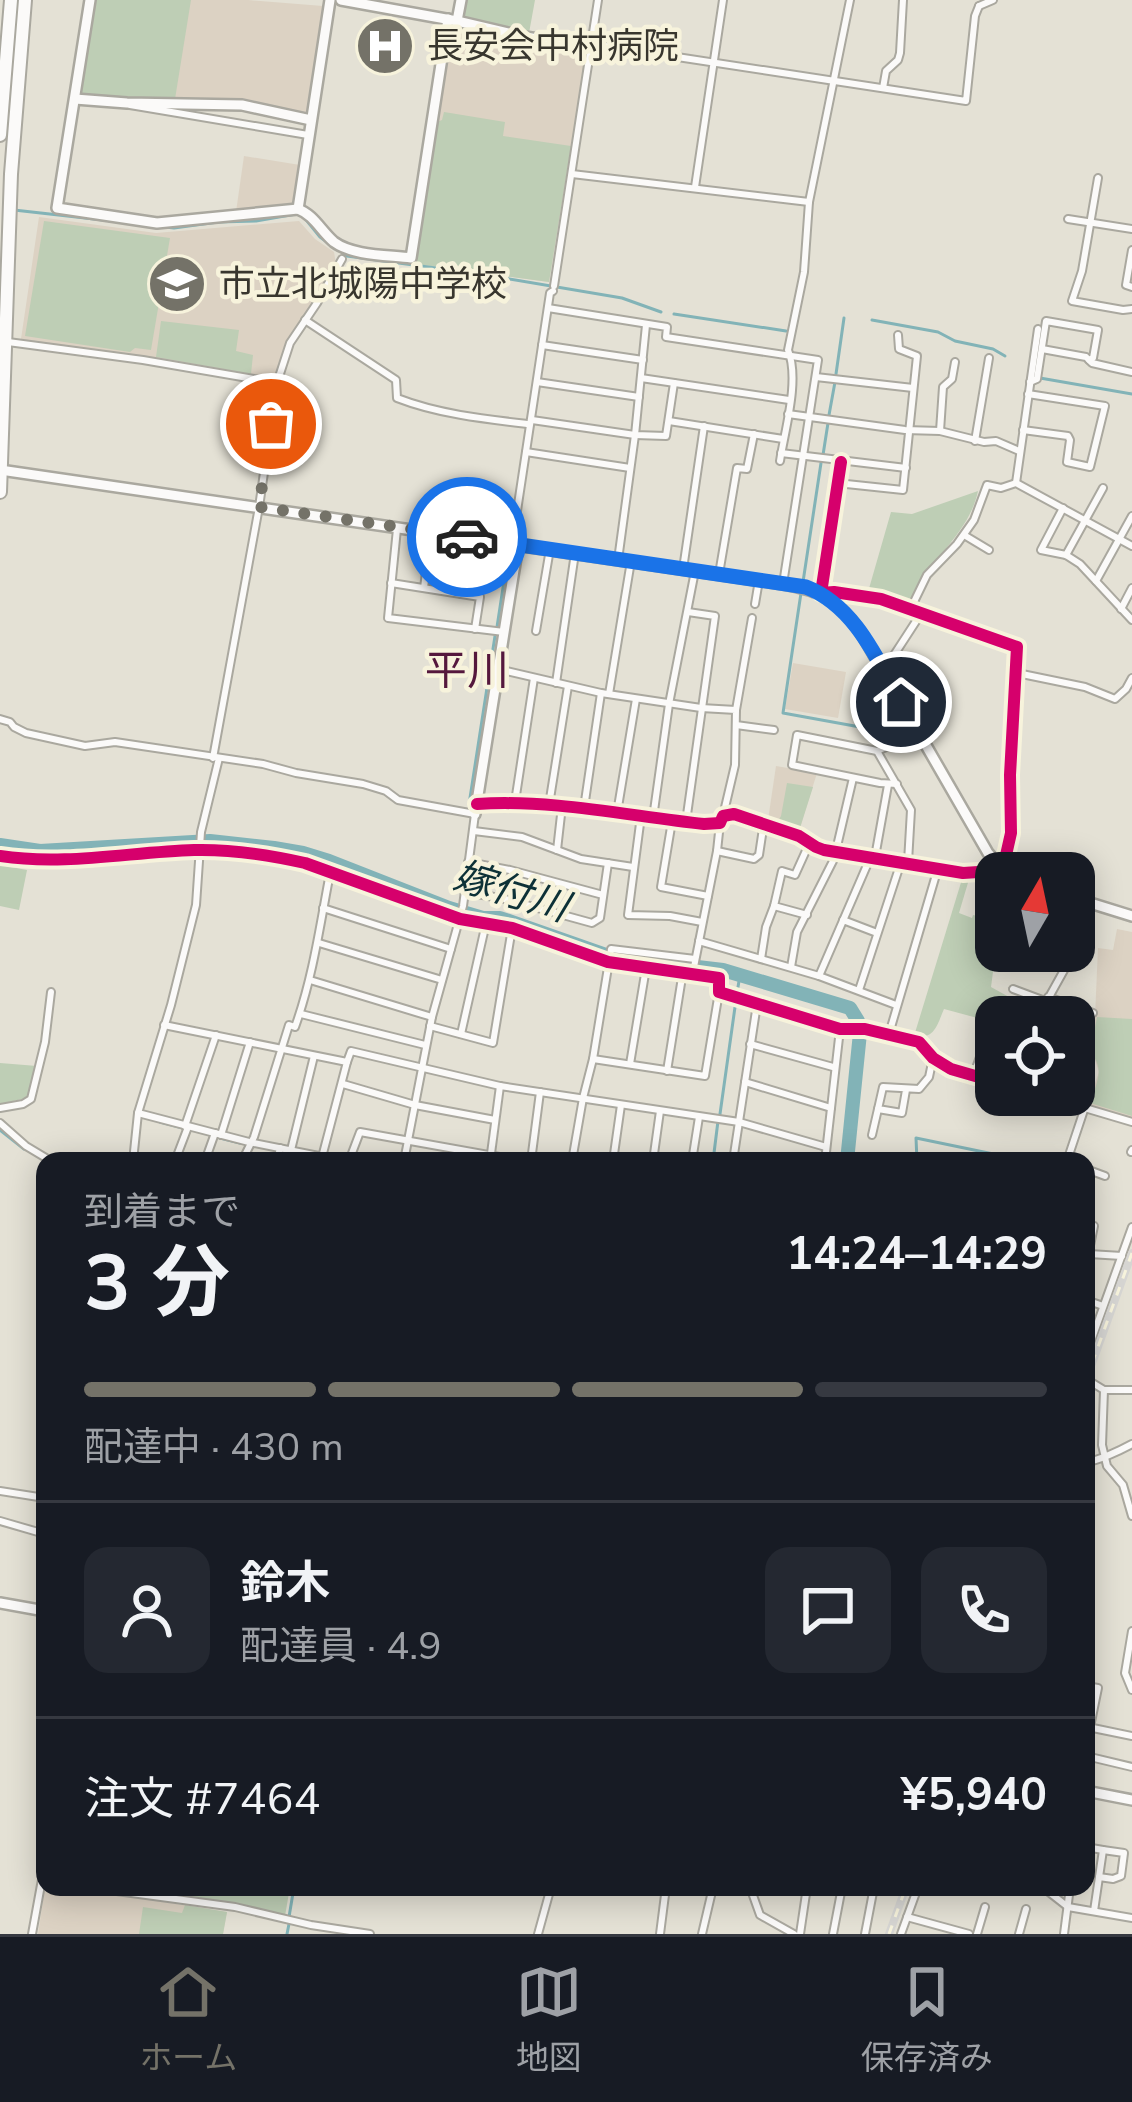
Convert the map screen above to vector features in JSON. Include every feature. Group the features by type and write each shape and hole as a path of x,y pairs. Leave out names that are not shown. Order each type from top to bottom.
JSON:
{"highway":[{"path":"0,135 11,0"},
{"path":"0,492 11,174 25,0"}],"street":[{"path":"90,0 58,208 157,223 298,209 306,211 337,244 411,258 453,20 461,0"},
{"path":"298,209 330,0"},
{"path":"341,0 525,37 966,101 975,16 979,6 994,0"},
{"path":"405,1152 425,1045 463,906 499,669 529,422 598,0"},
{"path":"695,187 723,1 712,0"},
{"path":"850,0 808,202 803,272 788,350 793,378 780,457 905,468"},
{"path":"883,88 886,71 900,53 903,0"},
{"path":"970,0 979,6"},
{"path":"74,99 242,105 311,120"},
{"path":"127,103 308,135"},
{"path":"572,174 808,202"},
{"path":"1098,178 1072,301 1132,308"},
{"path":"1068,219 1132,229"},
{"path":"1132,250 1126,285 1132,287"},
{"path":"134,1152 138,1113 196,905 198,850 278,383 290,343 342,259"},
{"path":"548,308 667,327 666,337 818,360 783,584"},
{"path":"305,320 396,380 398,398 475,418 666,436 674,383"},
{"path":"1035,352 1046,321 1098,330 1090,360"},
{"path":"618,560 646,323"},
{"path":"1016,483 1038,329"},
{"path":"837,483 903,490 917,356 899,349 898,335"},
{"path":"7,341 278,383"},
{"path":"542,345 643,360"},
{"path":"1035,352 1086,357 1132,372"},
{"path":"975,440 988,358"},
{"path":"940,431 943,387 952,379 955,362"},
{"path":"816,377 914,388"},
{"path":"641,378 789,400"},
{"path":"537,382 639,397"},
{"path":"1023,430 1068,436 1066,462 1090,467 1105,406 1028,394"},
{"path":"787,413 940,431 996,441 1019,452"},
{"path":"669,421 783,439"},
{"path":"653,818 688,612 704,426"},
{"path":"719,574 737,468 748,469 754,434"},
{"path":"526,452 631,468"},
{"path":"821,593 841,461"},
{"path":"1,470 881,599 1013,644 1018,651 1007,852"},
{"path":"911,608 928,575 964,535 987,485 1001,488 1016,483 1132,546"},
{"path":"1066,555 1103,488"},
{"path":"1063,508 1041,550 1066,555 1080,564 1132,620"},
{"path":"1096,581 1132,515"},
{"path":"397,527 388,618 504,632"},
{"path":"424,588 431,532"},
{"path":"964,535 989,550"},
{"path":"461,593 470,538"},
{"path":"536,631 550,549"},
{"path":"556,683 575,553"},
{"path":"584,808 631,562"},
{"path":"754,604 759,580"},
{"path":"391,584 480,597 475,629"},
{"path":"1121,609 1132,588"},
{"path":"821,593 851,619 992,852"},
{"path":"686,822 715,616 688,612"},
{"path":"884,671 922,612"},
{"path":"667,1071 735,765 736,710 752,618"},
{"path":"499,669 605,694 736,710"},
{"path":"1017,673 1085,687 1115,699 1132,678"},
{"path":"515,802 534,678"},
{"path":"549,805 568,686"},
{"path":"617,813 636,699"},
{"path":"0,722 85,746 115,742 263,764 363,784 398,800 476,809 515,802 686,822 722,820 734,814 800,836 815,847 975,872"},
{"path":"736,724 774,730"},
{"path":"893,784 792,765 797,735 877,751 919,733"},
{"path":"860,990 905,862 911,810 877,751"},
{"path":"790,968 797,932 836,851 853,778"},
{"path":"819,976 873,856 893,784"},
{"path":"556,850 562,806"},
{"path":"640,816 628,915 702,922"},
{"path":"672,820 662,887 708,896"},
{"path":"717,851 754,859 760,855 764,822"},
{"path":"472,830 523,837 581,859 633,867"},
{"path":"761,959 782,871 795,874 810,843"},
{"path":"0,856 40,860 198,850 279,857 608,962 719,978 705,1076 593,1060"},
{"path":"468,862 603,895"},
{"path":"465,892 592,923 600,918 608,863"},
{"path":"889,1034 938,868"},
{"path":"245,1152 290,1025 296,1027 330,873"},
{"path":"1095,905 1132,916"},
{"path":"774,906 807,915"},
{"path":"323,908 451,949"},
{"path":"843,920 877,933"},
{"path":"461,1034 487,923"},
{"path":"310,980 493,1043 512,928"},
{"path":"699,941 819,976 896,1005"},
{"path":"318,943 442,980"},
{"path":"574,1152 610,949 695,959"},
{"path":"630,1064 646,968"},
{"path":"1013,989 1036,996"},
{"path":"0,1108 31,1099 51,992"},
{"path":"719,992 840,1029 920,1042 951,1069 975,1071"},
{"path":"734,1152 757,1004"},
{"path":"300,1013 425,1045"},
{"path":"164,1025 347,1062"},
{"path":"826,1152 840,1029"},
{"path":"178,1152 216,1035"},
{"path":"210,1152 250,1042"},
{"path":"750,1043 834,1068"},
{"path":"324,1152 351,1051 500,1086 739,1122 826,1147"},
{"path":"291,1150 314,1056"},
{"path":"872,1136 883,1087 919,1089 929,1077 933,1058"},
{"path":"745,1082 831,1108"},
{"path":"343,1084 415,1105 495,1120"},
{"path":"491,1152 500,1086"},
{"path":"878,1109 902,1113 906,1090"},
{"path":"532,1152 541,1092"},
{"path":"614,1152 621,1105"},
{"path":"1095,1110 1132,1122"},
{"path":"654,1152 660,1111"},
{"path":"138,1113 298,1152"},
{"path":"693,1152 699,1116"},
{"path":"1066,1152 1080,1116"},
{"path":"0,1123 36,1152"},
{"path":"351,1152 360,1132 459,1152"},
{"path":"279,1152 280,1148"},
{"path":"1095,1172 1105,1176"},
{"path":"1095,1328 1132,1227"},
{"path":"1095,1254 1122,1256"},
{"path":"1095,1303 1102,1306"},
{"path":"1095,1384 1104,1390 1132,1390"},
{"path":"1104,1390 1102,1444 1107,1466 1123,1486 1132,1516"},
{"path":"1095,1461 1132,1444"},
{"path":"0,1491 36,1497"},
{"path":"0,1521 36,1531"},
{"path":"0,1604 36,1610"},
{"path":"1132,1631 1125,1673 1132,1690"},
{"path":"1095,1728 1132,1736"},
{"path":"1095,1758 1132,1768"},
{"path":"1095,1794 1132,1800"},
{"path":"1095,1849 1124,1853 1121,1876 1100,1876"},
{"path":"1094,1912 1103,1850"},
{"path":"32,1934 40,1896"},
{"path":"154,1896 235,1907 310,1930 370,1934"},
{"path":"538,1934 549,1896"},
{"path":"660,1934 665,1896"},
{"path":"702,1934 711,1896"},
{"path":"753,1896 760,1915 799,1934 805,1896"},
{"path":"833,1934 840,1896"},
{"path":"865,1934 872,1896"},
{"path":"901,1934 915,1896"},
{"path":"1054,1896 1068,1907 1132,1918"},
{"path":"1064,1934 1069,1896"},
{"path":"908,1917 942,1930 973,1934 985,1907"},
{"path":"1019,1934 1026,1909"},
{"path":"775,1934 777,1924"}],"shaded area":[{"path":"92,0 248,0 323,6 306,115 231,101 77,96"},
{"path":"451,25 586,53 549,282 416,264"},
{"path":"244,156 300,165 293,205 236,212"},
{"name":"市立北城陽中学校","path":"39,217 156,233 299,221 334,252 336,264 285,347 272,380 21,339"},
{"path":"793,663 846,672 838,718 785,709"},
{"path":"776,766 817,773 799,831 768,820"},
{"path":"1117,929 1132,932 1132,1119 1095,1107 1098,948 1113,950"},
{"path":"44,1896 127,1896 227,1912 223,1934 38,1934"}],"green space":[{"path":"95,0 191,0 175,99 79,95"},
{"path":"465,0 535,0 529,33 467,19"},
{"path":"444,112 505,122 503,136 571,146 549,282 416,264 437,122"},
{"path":"44,221 170,238 151,350 130,352 25,336"},
{"path":"161,321 239,330 236,351 253,355 251,374 156,357"},
{"path":"978,491 966,520 913,597 905,601 868,592 891,512 912,514"},
{"path":"787,783 813,787 799,831 777,823"},
{"path":"0,865 27,870 19,910 0,906"},
{"path":"963,876 970,876 959,913 975,915 975,972 993,972 991,987 1007,996 975,996 975,1017 944,1009 931,1033 914,1036"},
{"path":"1097,1017 1132,1019 1132,1116 1095,1105"},
{"path":"0,1063 37,1066 27,1098 0,1104"},
{"path":"170,1896 288,1896 285,1916"},
{"path":"185,1905 227,1912 223,1934 139,1934 143,1907 182,1913"}],"waterway":[{"path":"14,210 174,228 296,214 331,245"},
{"path":"339,250 347,256 622,298 661,312"},
{"path":"674,314 786,331"},
{"path":"836,374 844,318"},
{"path":"872,320 938,332 1005,356"},
{"path":"1040,378 1132,394"},
{"path":"829,415 835,382"},
{"path":"823,455 828,423"},
{"path":"803,582 821,463"},
{"path":"497,627 508,555"},
{"path":"801,593 783,713 871,729 902,717"},
{"path":"470,798 495,636"},
{"name":"嫁付川","path":"0,845 40,851 210,841 303,853 449,908 500,918 612,957 723,970 850,1008 860,1033 848,1152"},
{"path":"737,993 740,975"},
{"path":"720,1114 736,1000"},
{"path":"714,1152 718,1121"},
{"path":"160,1122 183,1128"},
{"path":"0,1130 24,1149"},
{"path":"220,1138 240,1143"},
{"path":"917,1152 916,1138 984,1152"},
{"path":"289,1917 292,1896"},
{"path":"287,1934 289,1924"}],"railway":[{"path":"1095,1355 1132,1253"},
{"path":"889,1934 903,1896"}],"cycle path":[{"path":"477,804 562,806 704,824 720,823 723,816 734,814 799,836 824,850 963,873 994,871 1004,864 1011,833 1017,647 881,599 821,593 841,462"},
{"path":"0,856 73,859 208,850 305,863 460,919 512,928 608,962 719,978 719,992 840,1029 865,1029 919,1042 951,1069 975,1076"}],"way so far":[{"path":"271,424 259,507 467,537"}],"place":[{"name":"長安会中村病院","path":"385,46"},
{"name":"市立北城陽中学校","path":"177,284"}],"district":[{"name":"平川","path":"467,671"}],"route":[{"path":"467,537 806,587 821,593 851,619 901,702"}]}
